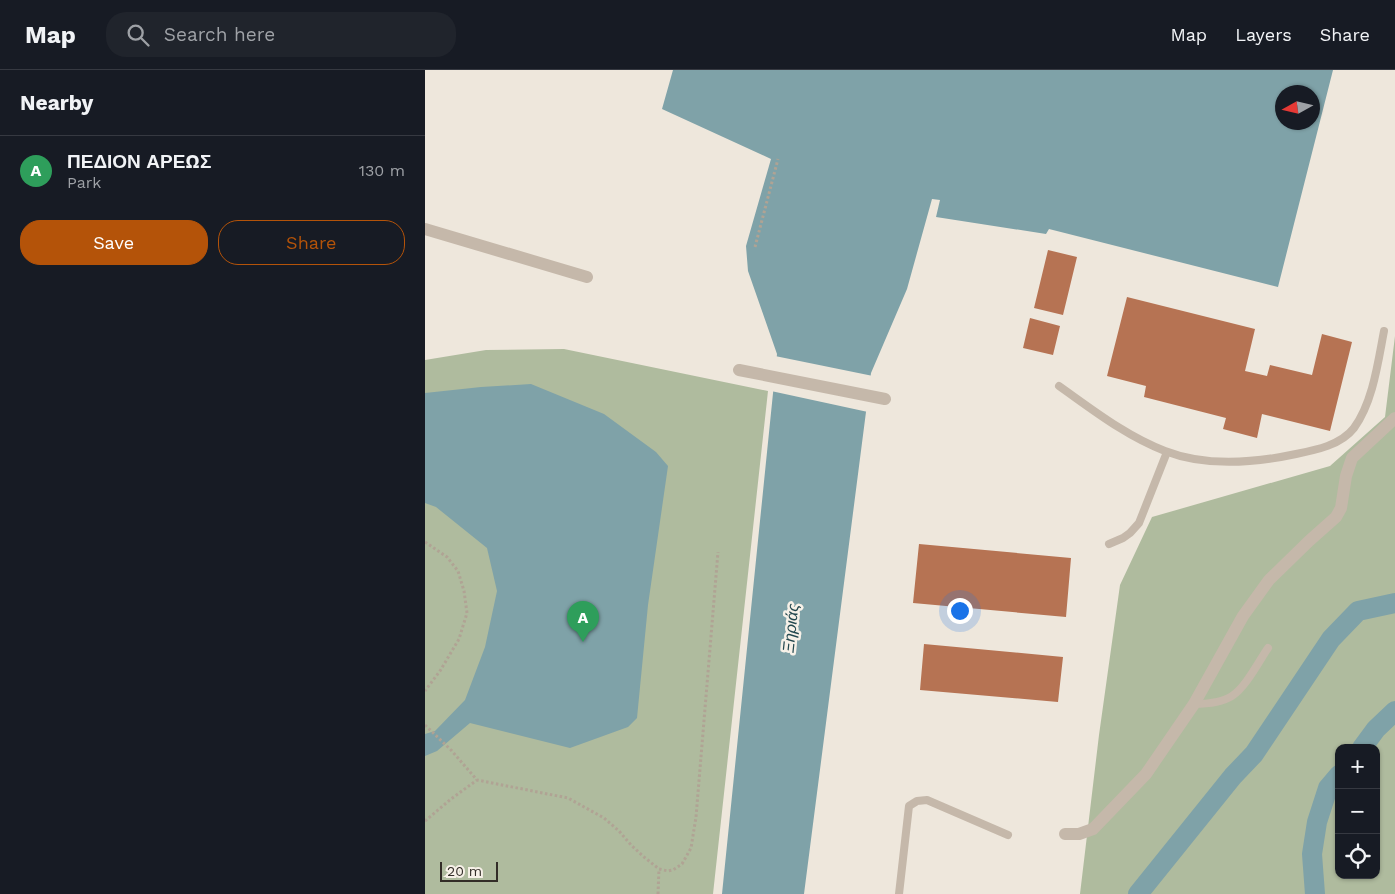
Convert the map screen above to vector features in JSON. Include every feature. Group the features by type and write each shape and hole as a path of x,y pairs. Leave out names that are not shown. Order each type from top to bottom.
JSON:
{"street":[{"path":"425,229 587,277"},
{"path":"739,370 885,399"},
{"path":"1065,834 1084,833 1093,829 1146,774 1194,704 1243,616 1269,580 1336,517 1341,508 1346,476 1352,458 1395,418"}],"lane":[{"path":"1059,386 1110,422 1147,444 1167,452 1217,462 1237,462 1283,457 1309,452 1338,441 1353,429 1364,410 1376,369 1384,331"},
{"path":"1109,544 1123,538 1139,523 1167,452"},
{"path":"1194,704 1209,704 1233,696 1246,682 1268,648"},
{"path":"899,894 909,806 917,801 927,800 1008,835"}],"path":[{"path":"755,247 779,160"},
{"path":"425,542 447,557 458,571 464,592 467,614 459,639 425,691"},
{"path":"425,725 451,750 477,780 568,798 604,818 637,851 659,869 668,871 677,868 682,864 691,848 696,817 718,552"},
{"path":"425,822 451,799 477,780"},
{"path":"658,894 659,869"}],"green space":[{"path":"1395,336 1395,894 1080,894 1099,735 1120,585 1152,517 1330,466 1385,417"},
{"path":"564,349 768,391 713,894 425,894 425,360 486,350"}],"water":[{"name":"Ξηριάς","path":"673,70 1333,70 1320,121 1320,85 1275,85 1275,130 1318,130 1278,287 1049,229 1046,234 936,217 940,200 932,199 907,289 871,373 804,894 722,894 777,354 748,271 746,246 771,159 662,109"},
{"path":"531,384 604,414 656,452 668,466 648,605 637,718 628,727 570,748 470,723 437,751 425,756 425,734 435,731 465,700 485,647 497,591 487,548 436,507 425,503 425,393"}],"pier":[{"path":"775,356 873,376 868,412 771,391"}],"building":[{"path":"1048,250 1077,257 1063,315 1034,308"},
{"path":"1127,297 1255,329 1245,371 1267,376 1270,365 1312,375 1322,334 1352,342 1330,431 1262,414 1257,438 1223,429 1226,418 1144,397 1146,386 1107,376"},
{"path":"1030,318 1060,326 1053,355 1023,348"},
{"path":"919,544 1071,558 1066,617 913,603"},
{"path":"924,644 1063,657 1058,702 920,690"}],"waterway":[{"path":"1138,894 1233,776 1254,754 1331,639 1358,611 1395,603"},
{"path":"1365,744 1376,729 1395,711"},
{"path":"1315,894 1312,854 1317,822 1328,788 1335,780"}],"place":[{"name":"ΠΕΔΙΟΝ ΑΡΕΩΣ","path":"583,642"}]}
